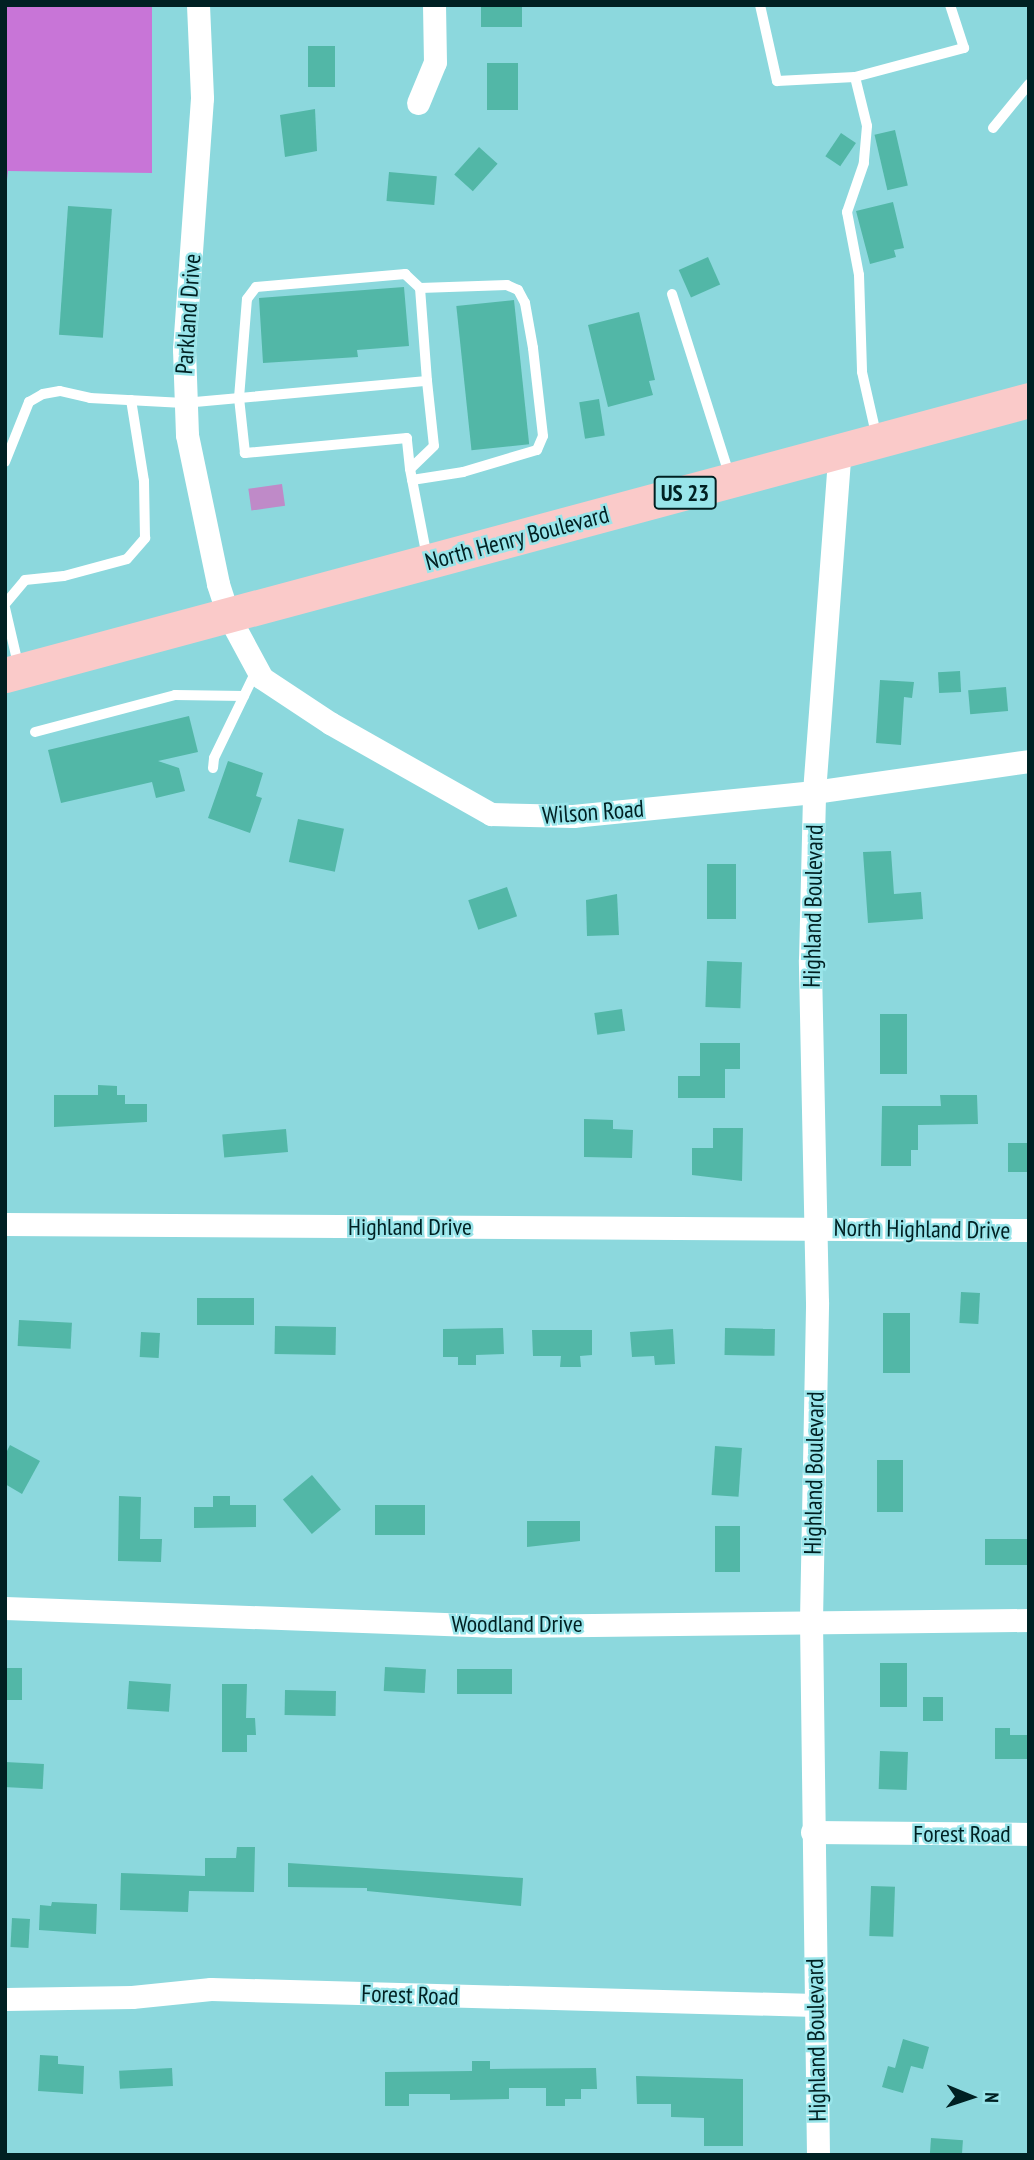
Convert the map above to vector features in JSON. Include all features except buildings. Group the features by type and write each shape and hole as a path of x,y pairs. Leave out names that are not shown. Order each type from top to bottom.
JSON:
{"main road":[{"name":"North Henry Boulevard","path":"12,673 229,617 1029,400"}],"street":[{"name":"Parkland Drive","path":"198,5 202,98 184,403 196,489 229,617"},
{"path":"418,103 435,62 434,5"},
{"name":"Highland Boulevard","path":"818,2155 812,1832 815,1228 810,960 814,792 840,450"},
{"name":"Wilson Road","path":"229,617 262,678 330,723 491,814 573,816 814,792 1029,761"},
{"name":"Highland Drive","path":"5,1224 815,1228"},
{"name":"North Highland Drive","path":"815,1228 1029,1230"},
{"name":"Woodland Drive","path":"5,1608 499,1626 811,1620 1029,1620"},
{"name":"Forest Road","path":"812,1832 1029,1834"},
{"name":"Forest Road","path":"5,1999 132,1997 211,1989 815,2005"}],"lane":[{"path":"760,5 777,81 855,77 964,48 950,5"},
{"path":"855,77 867,126 864,163 847,212 859,275 862,372 877,440"},
{"path":"993,128 1029,83"},
{"path":"411,474 434,446 420,288 405,274 256,287 247,299 239,398 245,453 407,438 411,474 428,563"},
{"path":"411,474 523,455 537,450 542,436 530,328 517,290 507,285 420,288"},
{"path":"672,294 731,480"},
{"path":"5,462 29,402 43,394 60,391 131,400 184,403 427,381"},
{"path":"12,673 5,606 25,580 64,576 127,559 145,538 144,481 131,400"},
{"path":"214,768 214,758 257,668"},
{"path":"35,732 175,695 243,696"}],"shaded area":[{"path":"5,5 152,5 152,173 8,171 5,196"},
{"path":"282,484 285,506 251,511 248,489"}]}
